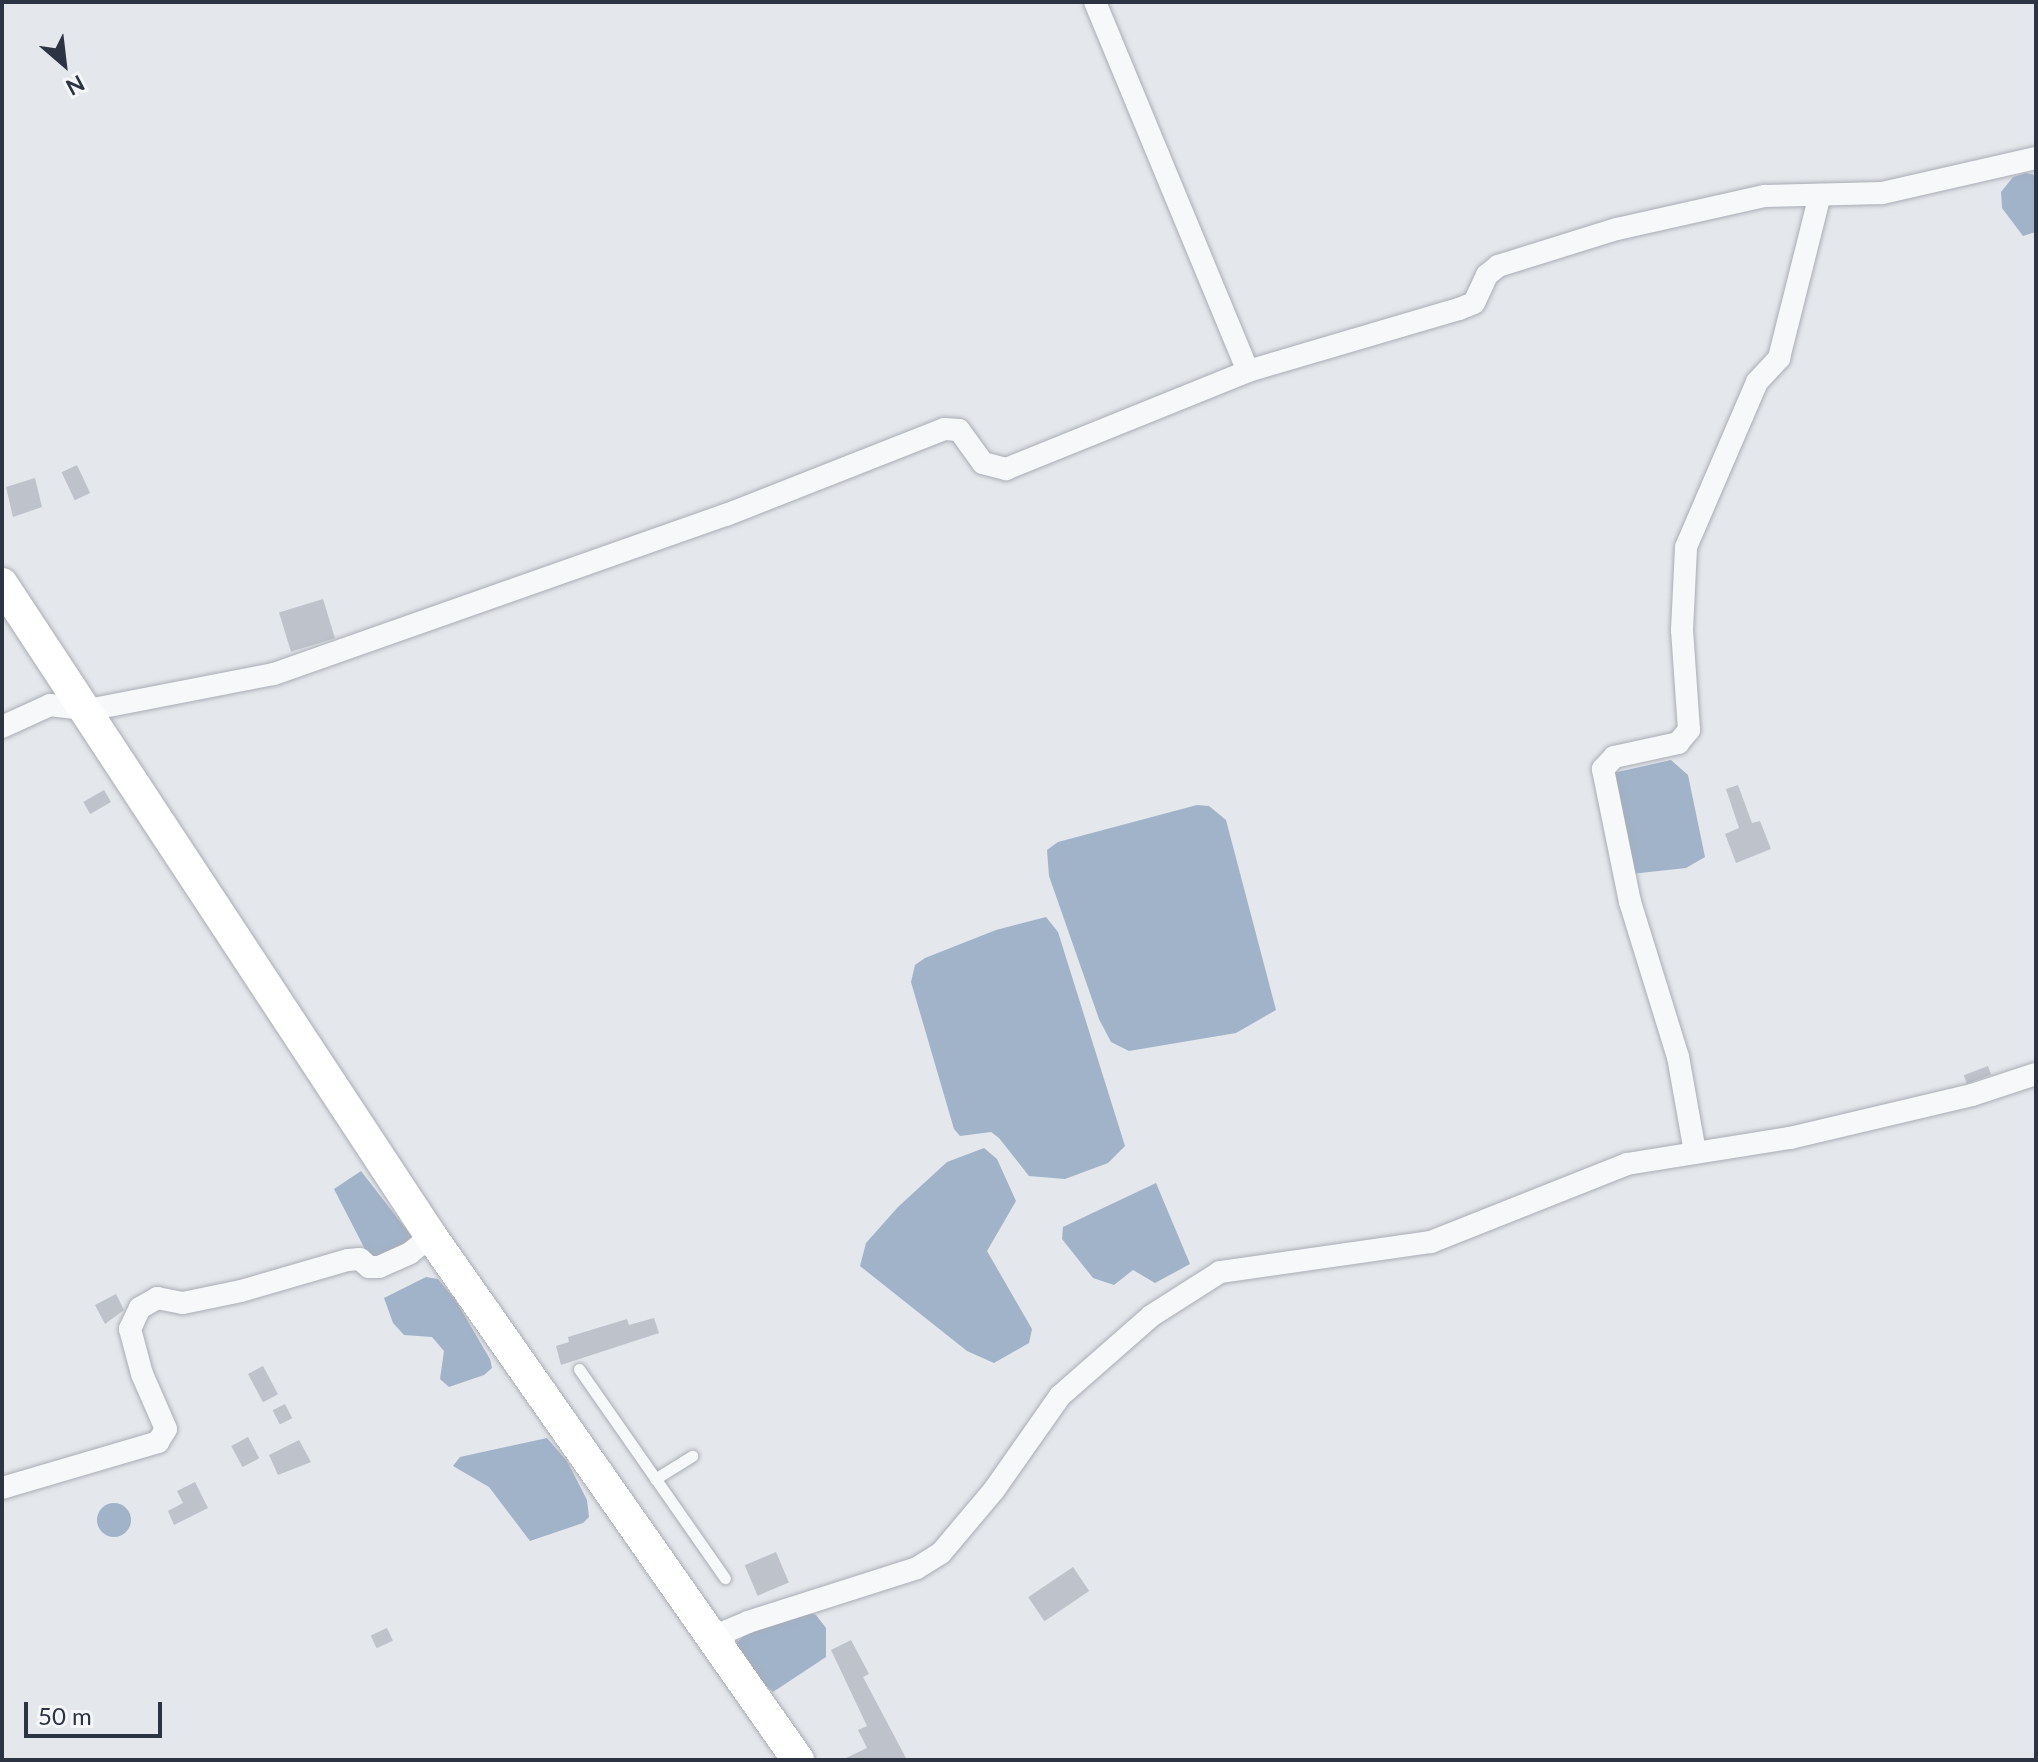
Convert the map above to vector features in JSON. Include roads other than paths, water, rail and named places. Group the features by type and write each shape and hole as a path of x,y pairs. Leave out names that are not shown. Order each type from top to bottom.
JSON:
{"main road":[{"path":"2,584 88,710 431,1236 721,1644 798,1760"}],"street":[{"path":"1095,2 1248,371"},
{"path":"2,727 50,705 88,710 274,674 334,655 542,576 726,515 944,429 959,430 983,463 1006,469 1248,371 1467,306 1480,296 1491,270 1617,229 1765,196 1882,193 2036,158"},
{"path":"1695,1152 1678,1057 1630,902 1603,769 1614,757 1678,743 1689,730 1682,630 1686,547 1757,382 1779,358 1820,195"},
{"path":"721,1644 727,1631 748,1622 917,1568 941,1553 994,1490 1060,1396 1151,1316 1220,1272 1431,1242 1627,1164 1805,1135 1972,1095 2036,1074"},
{"path":"2,1488 158,1442 166,1429 142,1374 130,1329 140,1308 157,1298 183,1303 241,1291 348,1260 360,1259 369,1267 379,1267 431,1236"}],"lane":[{"path":"579,1369 725,1578"},
{"path":"655,1479 692,1456"}],"water":[{"path":"2026,173 2036,175 2036,232 2023,236 2002,208 2001,192 2013,177"},
{"path":"1671,760 1688,775 1705,857 1686,868 1631,874 1613,773"},
{"path":"1197,805 1209,806 1226,820 1276,1010 1236,1033 1129,1051 1111,1042 1099,1019 1049,876 1047,850 1058,842"},
{"path":"1046,917 1058,932 1125,1146 1108,1163 1065,1179 1029,1176 991,1132 960,1136 954,1129 911,982 915,965 925,958 996,930"},
{"path":"984,1148 997,1159 1016,1201 987,1251 1032,1329 1029,1343 994,1363 967,1351 860,1266 866,1243 898,1207 947,1162"},
{"path":"361,1171 413,1238 412,1246 371,1261 334,1189"},
{"path":"1156,1183 1190,1264 1155,1283 1133,1270 1114,1285 1093,1278 1062,1239 1063,1227"},
{"path":"426,1277 438,1279 456,1301 490,1359 492,1368 484,1375 449,1387 440,1379 444,1351 432,1337 404,1335 393,1323 384,1298"},
{"path":"547,1438 567,1461 587,1500 589,1517 583,1523 530,1541 489,1487 453,1466 460,1457"},
{"path":"114,1503 126,1508 131,1520 126,1532 114,1537 102,1532 97,1520 102,1508"},
{"path":"802,1610 816,1615 826,1628 826,1657 773,1692 747,1669 736,1643 757,1624"}]}
